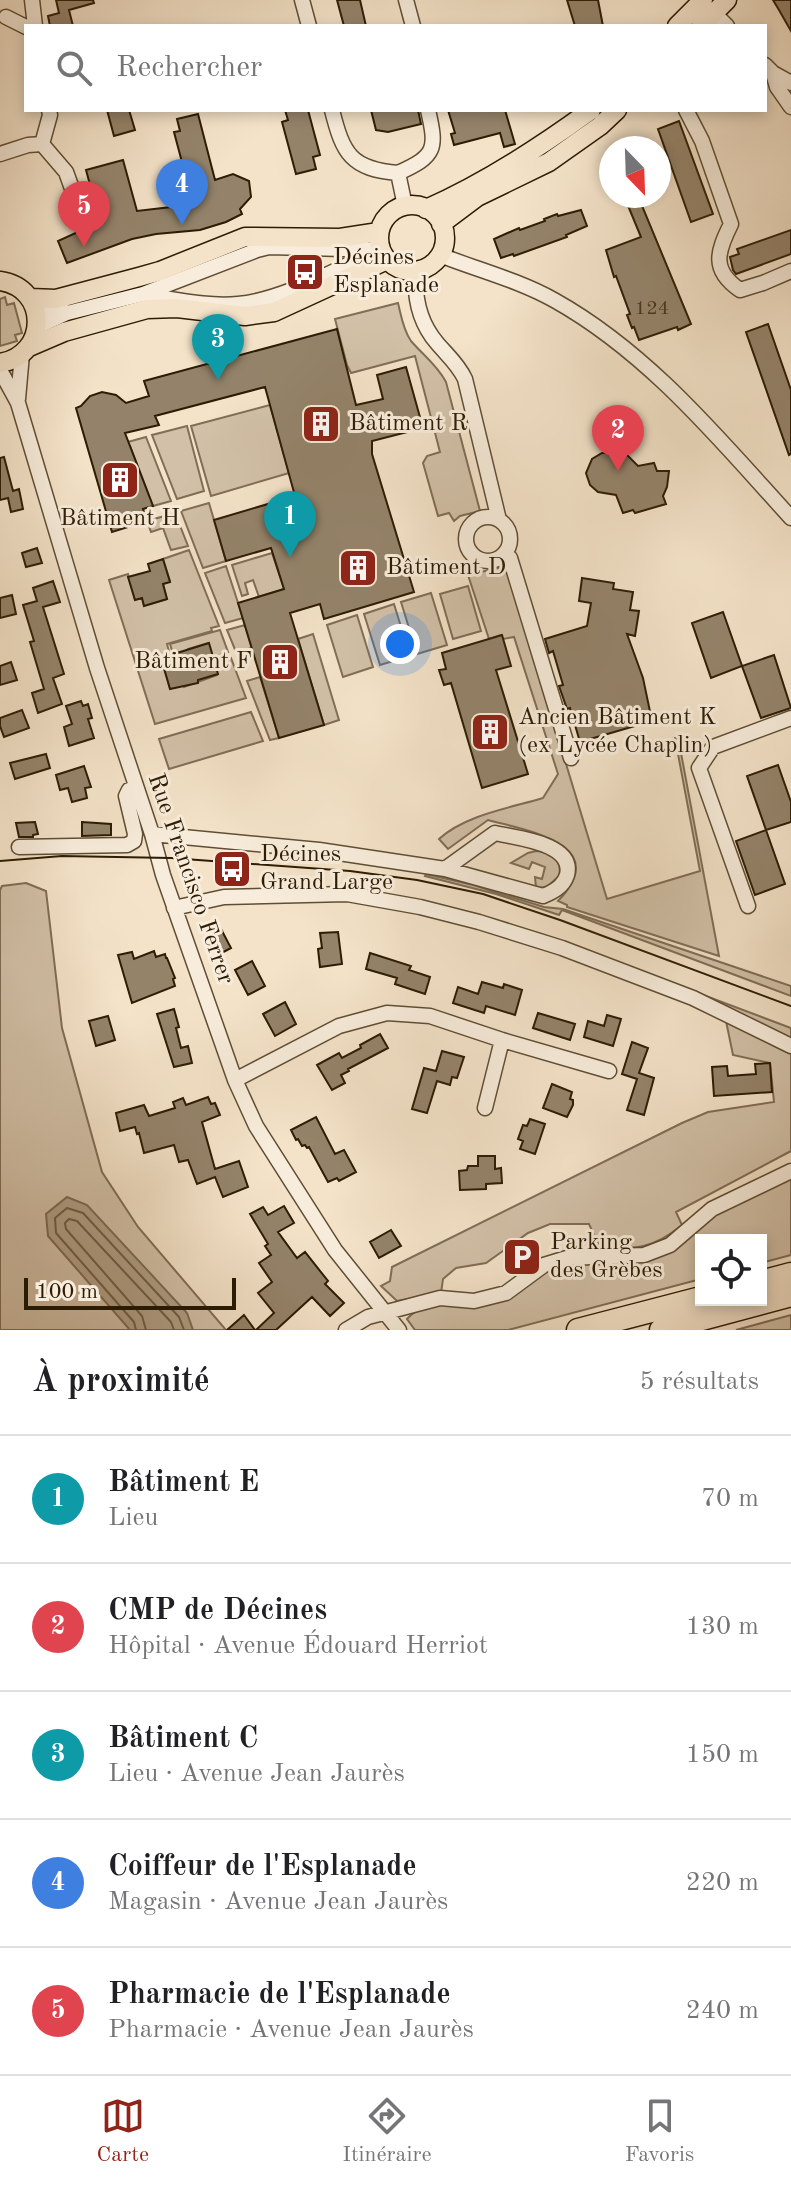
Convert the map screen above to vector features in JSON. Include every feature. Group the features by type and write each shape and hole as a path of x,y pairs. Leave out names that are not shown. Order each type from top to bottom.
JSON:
{"highway":[{"path":"767,1280 791,1274"},
{"path":"661,1330 791,1295"},
{"path":"578,1330 695,1300"}],"main road":[{"path":"683,24 714,13"},
{"path":"426,209 538,149 588,112"},
{"path":"441,224 477,197 549,162 615,112"},
{"path":"0,363 64,332 147,309 177,308 245,316 274,312 382,247 389,215 405,206 426,209 435,215 445,240 440,255 430,266 416,271 400,269 382,247 340,238 245,237 160,271 32,303"},
{"path":"0,281 16,286 32,303 37,327 25,351"}],"street":[{"path":"32,0 35,24"},
{"path":"302,0 308,24"},
{"path":"406,0 412,24"},
{"path":"6,17 24,26"},
{"path":"769,69 791,83"},
{"path":"769,69 791,107"},
{"path":"42,144 49,112"},
{"path":"333,112 343,146 356,161 374,171 398,173 429,154 435,138 428,112"},
{"path":"687,112 702,141 731,224 719,252 719,265 726,280 740,290 791,271"},
{"path":"0,154 42,144"},
{"path":"42,144 66,172 82,216"},
{"path":"398,173 405,206"},
{"path":"37,327 67,313 143,294 269,247 382,247"},
{"path":"143,294 226,304 251,302 286,291 382,247"},
{"path":"440,255 518,283 553,300 605,333 687,403 791,518"},
{"path":"416,271 415,293 423,325 458,364 465,379 499,520 508,531 505,553 493,561 479,560 468,550 466,536 472,524 485,518 499,520"},
{"path":"32,303 67,313"},
{"name":"Rue Francisco Ferrer","path":"18,403 18,381 25,351"},
{"name":"Rue Francisco Ferrer","path":"0,370 18,403 174,908 235,1080 256,1126 335,1250 399,1330"},
{"path":"505,553 510,558 571,758"},
{"path":"748,906 699,768 713,747 791,718"},
{"path":"19,847 127,845 134,841 135,834 126,796 129,790 136,788"},
{"path":"152,834 319,850 445,869 543,896 560,887 566,878 567,866 562,856 544,844 495,833 445,869"},
{"path":"174,908 224,897 347,894 420,907 562,948 693,998 791,1046"},
{"path":"235,1080 339,1026 387,1013 430,1016 609,1071"},
{"path":"485,1108 502,1040"},
{"path":"346,1330 368,1317 440,1298 474,1301 506,1293 544,1265 567,1258 644,1255 670,1245 712,1209 791,1171"}],"shaded area":[{"path":"5,297 7,305 14,303 22,333 15,335 17,341 0,346 0,299"},
{"path":"398,303 408,337 446,382 480,511 460,516 454,521 449,513 438,516 423,463 427,456 440,452 415,356 351,373 335,319"},
{"path":"270,405 289,473 211,496 191,426"},
{"path":"187,426 204,491 177,499 152,435"},
{"path":"146,437 171,501 153,506 130,446 124,443"},
{"path":"209,503 226,561 203,568 181,511"},
{"path":"175,513 188,546 171,550 163,528 151,532 147,521"},
{"path":"189,550 219,626 211,628 212,631 167,644 170,655 161,658 170,688 184,687 217,675 215,663 231,658 246,698 155,724 109,580 128,574 135,600 142,598 144,606 167,599 163,584 170,581 163,559"},
{"path":"272,553 284,589 259,597 253,580 245,583 248,594 242,596 232,565"},
{"path":"226,566 243,618 225,623 205,573"},
{"path":"506,566 607,899 700,871 675,738 678,737 719,956 567,907 558,901 572,882 576,866 571,853 542,835 488,820 448,849 439,839 475,818 543,798 558,774 514,637 503,639 501,635 489,639 468,575"},
{"path":"468,586 481,631 453,639 440,594"},
{"path":"431,593 447,645 417,654 401,602"},
{"path":"394,604 410,656 380,665 364,614"},
{"path":"357,615 373,667 343,677 327,625"},
{"path":"245,625 252,648 236,652 227,630"},
{"path":"220,630 228,652 213,658 208,643 173,654 170,644"},
{"path":"313,634 339,720 324,725 298,639"},
{"path":"260,677 279,738 270,740 247,681"},
{"path":"251,712 263,741 169,769 159,739"},
{"path":"536,851 550,855 559,866 559,876 547,887 536,888 535,877 542,879 545,867 532,862 529,869 511,863"},
{"path":"426,874 544,907 563,909 791,986 791,996 562,910 559,915"},
{"path":"26,883 46,891 62,1028 102,1172 138,1227 226,1330 0,1330 0,890 2,886"},
{"path":"465,912 541,934 791,1028 791,1151 676,1212 682,1225 653,1243 600,1248 589,1224 550,1224 528,1233 486,1263 456,1268 443,1279 441,1293 397,1301 381,1286 390,1281 392,1267 682,1123 708,1112 774,1102 770,1063 733,1055 726,1021 774,1032"},
{"path":"791,1176 791,1255 767,1261 767,1234 695,1234 695,1281 508,1330 415,1330 407,1319 426,1307 494,1303 543,1272 560,1265 635,1259"},
{"path":"791,1315 791,1330 736,1330"}],"water":[{"path":"67,1197 87,1205 187,1313 193,1330 130,1330 48,1236 46,1214"}],"building":[{"path":"56,0 93,0 94,3 69,10 72,24 50,24 48,16 59,13"},
{"path":"337,0 360,0 366,24 343,24"},
{"path":"567,0 598,0 603,24 574,24"},
{"path":"773,0 791,0 791,31 779,10"},
{"path":"108,112 130,112 135,130 114,136"},
{"path":"286,112 309,112 320,155 313,157 316,169 296,174 282,122 288,120"},
{"path":"372,112 418,112 421,124 388,132 376,130"},
{"path":"449,112 506,112 515,144 504,147 500,133 454,145 451,134 455,133"},
{"path":"198,114 215,180 233,174 249,181 251,197 240,209 242,214 200,230 132,239 67,263 58,241 100,222 86,170 123,160 137,211 171,207 171,203 179,203 178,192 186,192 174,132 180,131 177,119"},
{"path":"679,121 713,214 691,222 671,166 671,136 660,136 658,129"},
{"path":"629,208 643,208 691,324 639,340 627,315 630,314 606,250 641,237"},
{"path":"581,210 587,226 567,237 501,258 494,239 557,214"},
{"path":"791,230 791,254 736,274 733,270 730,257 739,254 737,249"},
{"path":"768,324 791,390 789,455 746,332"},
{"path":"337,329 356,405 383,399 377,375 406,367 423,428 372,441 372,454 414,592 324,619 320,604 290,613 324,725 279,738 238,603 284,589 271,548 226,561 214,520 295,496 265,387 155,416 159,425 125,433 153,506 143,509 147,521 112,532 76,408 90,396 102,392 116,395 126,403 149,396 144,381"},
{"path":"620,448 638,466 654,463 657,471 669,471 663,496 666,504 635,513 633,510 623,513 616,495 598,492 590,485 586,473 592,459 602,453 617,453"},
{"path":"4,457 13,491 19,489 23,509 11,512 8,498 0,500 0,458"},
{"path":"37,548 42,563 26,567 22,553"},
{"path":"163,559 170,582 163,584 167,599 144,606 142,598 135,600 128,577 150,571 148,564"},
{"path":"582,578 614,583 613,589 633,592 630,610 639,611 635,636 627,634 643,678 652,721 580,742 570,708 567,709 559,686 563,685 553,651 549,653 545,639 587,626 591,603 579,601"},
{"path":"53,581 60,602 43,607 64,674 53,678 62,704 38,713 32,693 44,689 23,605 37,601 33,588"},
{"path":"12,595 16,614 0,618 0,598"},
{"path":"723,612 742,666 711,678 692,623"},
{"name":"Ancien Bâtiment K (ex Lycée Chaplin)","path":"502,635 511,666 496,670 528,774 482,788 451,683 444,685 439,670 446,669 442,653"},
{"path":"209,643 218,674 198,680 198,683 170,689 161,658"},
{"path":"774,655 791,708 761,718 742,666"},
{"path":"11,662 17,680 0,685 0,666"},
{"path":"81,701 83,706 88,704 92,718 88,719 94,738 69,746 64,727 72,724 66,706"},
{"path":"22,710 29,728 4,737 0,718"},
{"path":"46,754 50,768 15,779 10,763"},
{"path":"778,765 791,802 791,822 766,830 747,776"},
{"path":"84,766 91,787 85,788 87,798 72,802 68,788 60,790 56,775"},
{"path":"35,822 38,834 19,837 16,823"},
{"path":"82,822 111,824 111,835 82,836"},
{"path":"766,830 785,884 755,895 736,841"},
{"path":"221,929 231,948 218,955 208,936"},
{"path":"338,932 342,964 320,967 320,933"},
{"path":"154,951 156,957 165,954 175,986 132,1003 118,955 132,952 134,959"},
{"path":"370,953 411,966 409,970 430,977 425,994 395,984 397,978 366,969"},
{"path":"252,961 265,986 248,995 235,970"},
{"path":"482,982 522,990 515,1015 486,1006 484,1013 453,1003 458,987 478,994"},
{"path":"285,1002 296,1024 275,1036 263,1014"},
{"path":"174,1009 181,1048 188,1046 192,1063 174,1067 157,1014"},
{"path":"538,1013 575,1024 570,1040 533,1028"},
{"path":"607,1015 621,1019 613,1046 584,1037 588,1021 604,1026"},
{"path":"108,1016 115,1040 96,1046 89,1021"},
{"path":"380,1034 388,1048 348,1069 341,1075 345,1083 332,1090 317,1065 339,1053 342,1058"},
{"path":"632,1042 648,1048 639,1073 654,1078 644,1115 627,1110 637,1079 622,1074"},
{"path":"442,1051 464,1057 457,1078 452,1077 450,1085 437,1081 427,1113 412,1109 424,1068 436,1071"},
{"path":"770,1063 772,1092 714,1096 712,1067 727,1066 728,1076 756,1074 755,1064"},
{"path":"552,1084 572,1092 570,1099 573,1105 567,1117 543,1108"},
{"path":"208,1097 211,1104 215,1103 220,1115 202,1122 215,1169 239,1161 248,1187 223,1197 215,1177 197,1184 188,1160 179,1162 174,1145 144,1153 135,1127 120,1131 116,1113 144,1105 149,1116 175,1108 173,1102 183,1098 186,1105"},
{"path":"316,1117 335,1154 344,1150 356,1172 339,1181 337,1178 328,1182 309,1147 302,1146 291,1130"},
{"path":"530,1119 545,1124 535,1154 520,1149 523,1141 518,1139 523,1125 527,1126"},
{"path":"478,1156 495,1156 495,1169 501,1168 502,1183 486,1184 486,1189 460,1190 459,1171 467,1170 468,1166 478,1166"},
{"path":"284,1206 294,1223 278,1232 297,1258 305,1252 328,1281 325,1284 344,1303 330,1316 312,1297 276,1330 256,1330 274,1313 258,1293 272,1282 259,1263 271,1255 250,1214 263,1207 268,1215"},
{"path":"391,1230 401,1246 379,1258 370,1242"},
{"path":"244,1315 255,1330 227,1330"}],"tram line":[{"path":"0,861 62,856 171,858 350,871 417,880 483,894 791,1006"}],"place":[{"name":"Coiffeur de l'Esplanade","path":"182,225"},
{"name":"Pharmacie de l'Esplanade","path":"84,247"},
{"name":"Décines Esplanade","path":"305,272"},
{"name":"Bâtiment C","path":"218,380"},
{"name":"Bâtiment R","path":"321,424"},
{"name":"CMP de Décines","path":"618,471"},
{"name":"Bâtiment H","path":"120,480"},
{"name":"Bâtiment E","path":"290,557"},
{"name":"Bâtiment D","path":"358,568"},
{"name":"Bâtiment F","path":"280,662"},
{"name":"Ancien Bâtiment K (ex Lycée Chaplin)","path":"490,732"},
{"name":"Décines Grand Large","path":"232,869"},
{"name":"Parking des Grèbes","path":"522,1257"}]}
